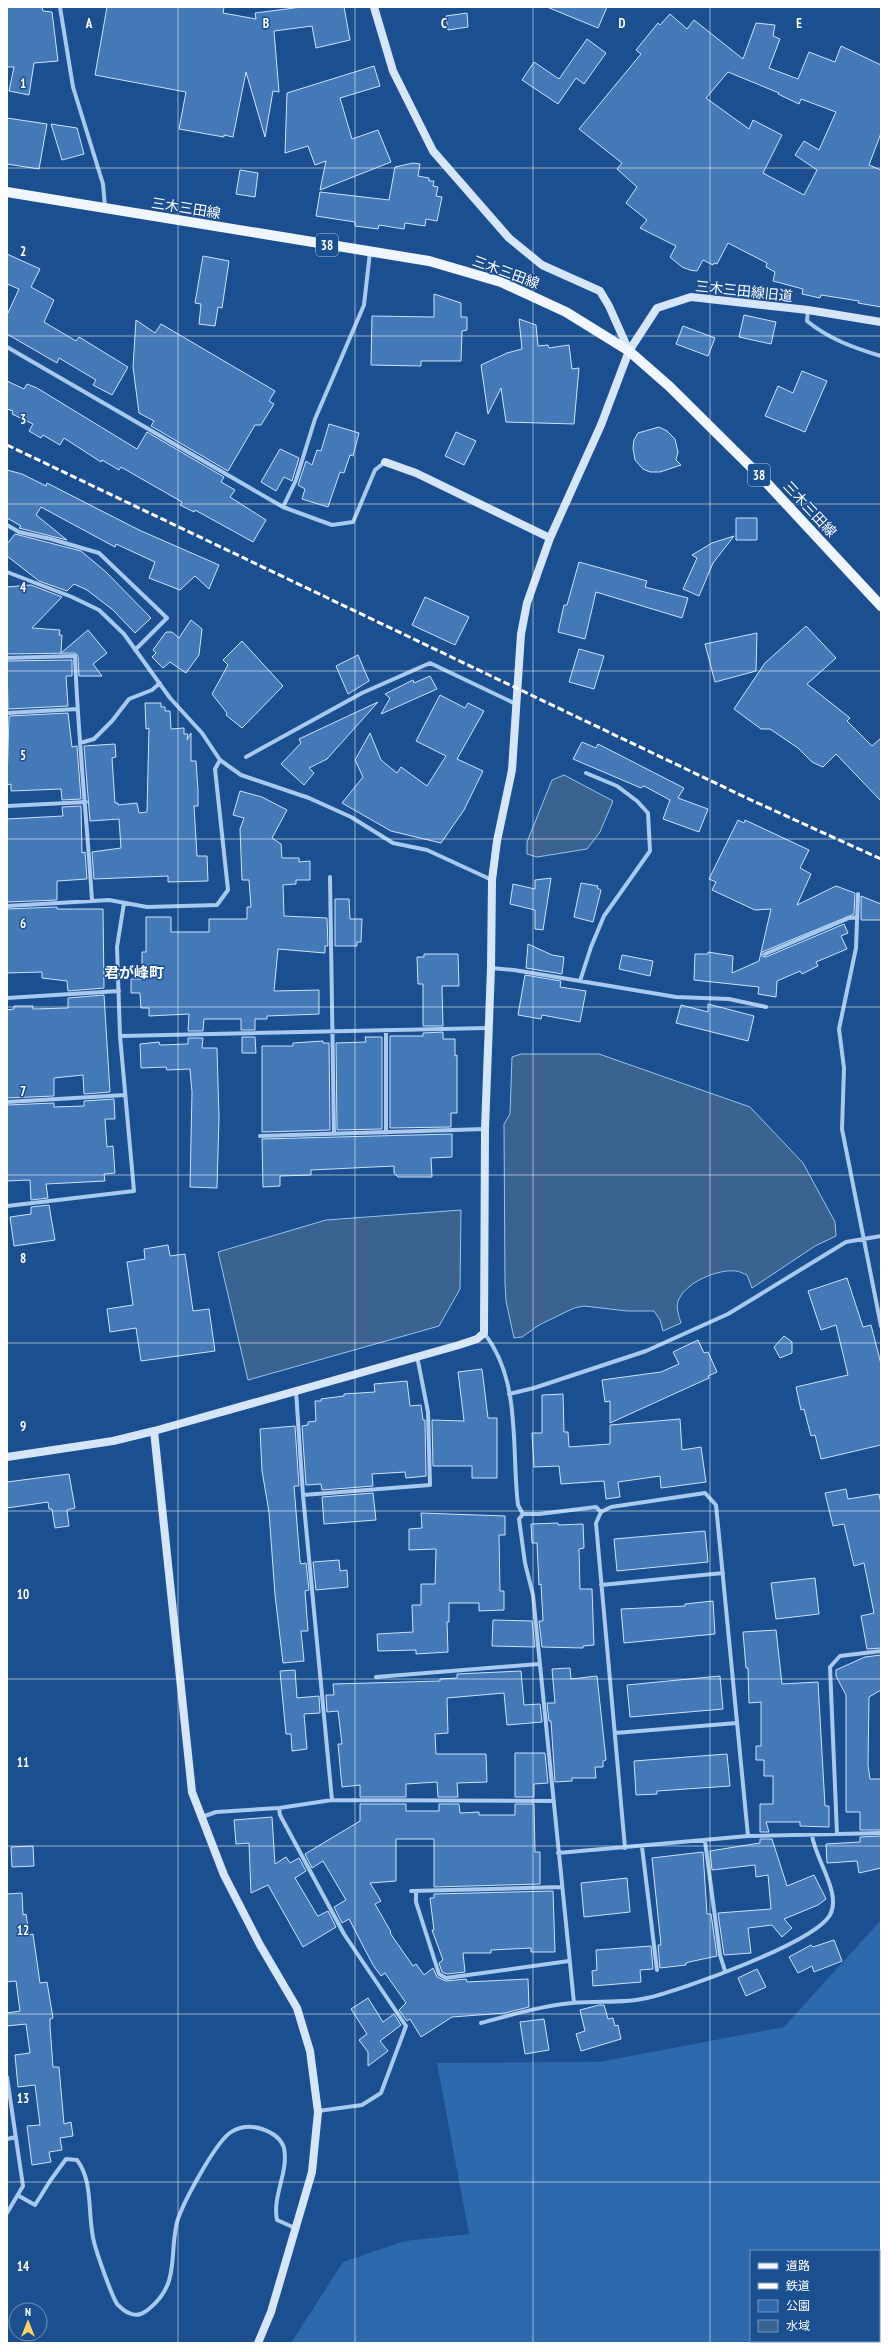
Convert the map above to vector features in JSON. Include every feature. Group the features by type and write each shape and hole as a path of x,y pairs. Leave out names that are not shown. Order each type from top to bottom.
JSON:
{"main road":[{"name":"三木三田線","path":"7,192 429,261 501,282 566,312 629,351 669,386 764,480 881,606"}],"street":[{"path":"60,7 73,87 103,184 105,209"},
{"path":"374,7 393,71 433,151 509,238 542,265 600,291 609,306 629,351"},
{"path":"283,507 296,480 315,419 364,305 370,252"},
{"name":"三木三田線旧道","path":"484,1333 485,1129 491,968 492,880 497,840 512,770 520,634 527,603 550,538 601,424 629,351 657,308 691,297 808,310 881,322"},
{"path":"808,310 807,321 818,330 846,345 881,356"},
{"path":"7,347 283,507 332,526 353,522 375,470 385,462 416,473 550,538"},
{"path":"7,525 19,532 51,539 99,553 167,618 135,650"},
{"path":"7,572 72,597 98,610 124,634 160,683 202,733 220,760 241,775 309,798 351,817 393,843 426,850 492,880"},
{"path":"7,658 75,656 77,709 86,802 92,901"},
{"path":"246,757 362,693 430,664 516,704"},
{"path":"80,743 94,739 112,721 128,699 152,690 160,683"},
{"path":"7,713 77,709"},
{"path":"7,906 110,900 147,907 217,905 228,890 215,770 220,760"},
{"path":"580,980 591,947 604,916 650,851 648,813 637,801 617,786 586,773"},
{"path":"7,806 86,802"},
{"path":"330,877 334,1134"},
{"path":"858,894 856,948 839,1028 844,1068 842,1130 881,1326"},
{"path":"7,1206 134,1191 120,1036 118,991 117,947 124,903"},
{"path":"765,954 848,918 857,918"},
{"path":"491,968 580,980 676,996 729,999 766,1008"},
{"path":"7,998 118,991"},
{"path":"120,1036 489,1028"},
{"path":"386,1030 386,1133"},
{"path":"7,1102 125,1095"},
{"path":"260,1136 485,1129"},
{"path":"509,1394 534,1388 646,1351 728,1314 846,1242 881,1236"},
{"path":"7,1457 113,1441 154,1432 417,1355 477,1339 484,1333 496,1351 507,1377 514,1427 516,1492 518,1505 523,1514"},
{"path":"303,1494 430,1485 428,1412 417,1355"},
{"path":"296,1391 303,1494 332,1800"},
{"path":"154,1432 192,1792 224,1875 260,1944 297,2008 310,2051 318,2112 312,2172 271,2312 258,2343"},
{"path":"625,1848 596,1523 601,1512 611,1507 705,1493 716,1505 748,1836"},
{"path":"523,1514 539,1514 596,1507 601,1512"},
{"path":"523,1514 519,1519 525,1563 533,1595 574,2003"},
{"path":"601,1585 723,1573"},
{"path":"837,1834 830,1667 840,1656 881,1651"},
{"path":"376,1677 539,1664"},
{"path":"615,1733 737,1723"},
{"path":"202,1817 216,1812 280,1808 332,1800 553,1801"},
{"path":"280,1808 280,1815 344,1934 406,2026 381,2094 362,2105 318,2112"},
{"path":"558,1853 748,1836 881,1833"},
{"path":"481,2023 544,2007 574,2003 615,2002 647,1998 725,1971 785,1946 811,1932 830,1915 834,1896 813,1845 812,1835"},
{"path":"705,1841 720,1955 725,1971"},
{"path":"642,1846 657,1970"},
{"path":"562,1887 413,1891 439,1974 446,1978 569,1961"},
{"path":"7,2077 23,2186 19,2196 7,2213"},
{"path":"19,2196 35,2205 66,2159 77,2160 84,2170 94,2242 118,2304 127,2313 136,2316 144,2313 166,2291 175,2252 177,2223 183,2205 217,2146 232,2131 253,2126 273,2133 284,2147 283,2166 275,2208 277,2220 295,2228"},
{"path":"7,2139 16,2137"}],"green space":[{"path":"881,1920 881,2343 291,2343 343,2262 405,2241 469,2234 437,2063 599,2062 784,2027"}],"water":[{"path":"564,775 613,801 600,832 587,849 537,857 527,854 527,842 552,780"},
{"path":"521,1054 599,1054 750,1107 803,1163 835,1222 836,1236 815,1246 752,1288 747,1275 736,1271 720,1272 703,1278 689,1287 679,1299 677,1305 681,1323 663,1331 660,1320 654,1311 627,1311 584,1306 574,1308 539,1325 522,1337 514,1338 506,1301 505,1283 504,1124 510,1114 512,1057"},
{"path":"461,1210 460,1289 439,1326 248,1380 218,1252 326,1220"}],"building":[{"path":"7,7 42,7 43,11 52,12 58,61 34,63 29,95 9,91 14,67 7,67"},
{"path":"107,7 224,7 223,13 256,19 255,13 302,7 344,7 350,40 316,48 312,26 274,31 279,92 273,91 265,137 246,72 233,137 224,135 224,137 179,129 186,92 95,75"},
{"path":"547,7 607,7 598,28"},
{"path":"467,13 468,27 448,30 446,16"},
{"path":"670,14 687,29 694,20 743,59 756,23 775,25 773,36 780,39 769,68 798,79 809,52 835,62 841,46 881,65 881,133 869,165 881,170 881,307 858,303 859,301 821,295 820,298 802,294 803,289 773,281 775,272 766,267 767,263 728,243 717,264 714,263 713,265 703,260 697,271 690,270 682,267 670,257 676,246 640,228 647,220 626,203 637,187 617,169 622,163 579,129 641,54 636,50 658,23 660,25","holes":["728,72 779,93 778,94 799,104 801,99 836,112 819,150 804,141 795,155 817,170 804,195 763,173 782,135 753,120 749,129 706,98"]},
{"path":"587,39 606,53 584,84 576,78 558,104 522,80 534,62 559,79"},
{"path":"374,66 380,86 340,98 352,139 378,130 391,162 320,190 326,161 315,165 308,146 285,153 287,93"},
{"path":"7,118 47,124 39,169 7,164"},
{"path":"51,124 77,128 84,154 62,160"},
{"path":"413,163 420,164 418,176 429,178 429,181 434,181 433,186 438,187 436,196 442,197 437,221 426,219 425,226 405,223 404,229 379,225 378,229 355,226 355,222 316,216 320,192 389,200 395,167"},
{"path":"240,170 258,173 255,197 236,194"},
{"path":"7,254 40,269 31,287 54,300 44,322 76,341 79,337 128,367 112,395 93,385 96,380 59,358 57,363 7,334 7,315 19,289 7,284"},
{"path":"203,256 229,261 222,308 218,307 215,326 199,324 201,304 195,303"},
{"path":"434,294 461,303 461,317 467,317 467,330 462,331 461,361 421,361 421,366 371,365 372,316 434,317"},
{"path":"744,315 776,322 771,344 739,337"},
{"path":"519,319 536,325 538,346 548,345 549,348 569,345 572,369 579,368 574,424 506,422 501,388 488,414 481,365 507,353 522,349"},
{"path":"136,320 155,333 161,324 275,391 269,401 274,404 261,425 255,425 228,471 151,426 154,421 139,413 133,367"},
{"path":"683,326 715,338 708,356 676,344"},
{"path":"802,371 827,381 805,432 765,416 778,386 793,393"},
{"path":"7,381 24,389 27,384 37,388 137,449 147,432 224,477 221,482 235,490 230,497 266,520 253,542 195,510 194,512 180,505 182,502 121,467 119,470 102,460 101,462 64,438 60,445 43,435 41,438 29,431 33,424 12,414 13,411 7,409"},
{"path":"329,424 359,433 353,456 350,455 344,473 340,472 328,507 302,499 305,489 298,485 306,461 312,465 317,450 321,451"},
{"path":"659,427 667,431 675,439 678,452 676,460 681,465 660,472 650,472 643,469 635,460 633,448 634,440 638,433"},
{"path":"456,432 476,441 464,465 445,456"},
{"path":"280,449 299,458 292,481 284,477 276,491 261,482"},
{"path":"7,470 22,474 46,486 47,483 139,530 219,565 209,589 195,576 180,590 149,578 155,562 116,544 115,547 41,507 36,515 67,540 19,528 21,526 7,518"},
{"path":"736,518 757,518 757,540 736,540"},
{"path":"15,534 81,551 106,572 151,618 135,633 113,610 87,590 74,584 67,591 39,581 7,556 7,544"},
{"path":"734,536 713,563 699,596 683,589 697,558 692,555 712,543"},
{"path":"579,562 647,581 645,587 688,598 682,618 596,592 585,639 558,632 564,605 567,605"},
{"path":"31,585 62,597 32,628 60,630 59,635 62,635 61,653 88,630 107,653 93,664 102,676 79,676 78,656 75,653 7,654 7,587"},
{"path":"425,597 469,617 455,645 412,625"},
{"path":"191,620 202,629 199,655 186,673 170,662 163,668 152,657 156,653 153,650 166,632 172,632 179,638"},
{"path":"806,626 836,658 807,684 850,718 847,721 872,746 881,738 881,801 836,754 823,767 812,762 798,748 770,729 761,729 734,709 765,663"},
{"path":"757,633 756,671 715,682 705,644"},
{"path":"242,641 283,686 242,728 226,715 227,713 212,694 228,665 223,660"},
{"path":"579,649 604,656 594,689 569,682"},
{"path":"358,655 369,681 348,694 336,666"},
{"path":"72,660 72,676 66,676 68,706 8,709 7,661"},
{"path":"430,676 437,689 381,714 390,698 385,694 413,680 414,683"},
{"path":"440,695 465,708 468,703 484,711 457,759 483,771 464,810 441,843 391,831 342,803 363,777 355,760 370,733 381,760 397,773 401,767 427,786 446,756 416,741"},
{"path":"378,702 327,759 309,768 314,773 304,785 281,764 301,743 299,739"},
{"path":"145,703 161,703 161,707 165,707 165,711 170,711 171,729 184,728 184,734 188,734 187,740 191,733 191,761 196,761 198,790 198,806 194,806 197,856 207,856 208,881 168,882 168,876 94,879 92,852 121,848 119,819 90,821 84,746 115,744 116,757 112,758 115,803 118,803 118,805 137,803 139,813 147,812 149,728 146,729"},
{"path":"68,713 72,747 77,746 81,799 62,800 61,789 11,791 11,784 7,785 9,716"},
{"path":"582,742 596,748 598,744 684,788 678,798 708,809 699,832 663,819 670,800 644,786 641,788 573,759"},
{"path":"240,791 262,797 287,810 272,838 281,844 282,858 299,858 299,862 310,861 310,880 296,880 296,884 283,885 284,916 327,918 328,946 325,946 325,953 278,949 274,991 319,990 319,1014 267,1016 267,1019 255,1019 255,1030 241,1030 241,1019 204,1019 203,1031 188,1031 189,1014 149,1016 149,1008 141,1008 140,993 131,993 131,979 141,979 140,973 142,972 142,952 146,952 146,917 171,917 171,932 209,932 209,919 247,919 247,907 251,907 249,880 242,880 240,829 244,818 233,815"},
{"path":"81,806 82,853 85,852 87,879 57,881 57,900 7,902 7,819 63,816 62,807"},
{"path":"738,820 744,823 745,820 809,850 800,868 811,874 797,905 836,886 855,893 854,914 762,952 762,956 766,957 844,924 848,933 841,936 847,949 816,962 818,966 802,974 800,971 777,981 776,997 758,994 759,987 694,980 695,954 708,954 708,952 733,956 732,973 759,961 771,909 755,910 712,890 716,882 709,879"},
{"path":"551,878 543,930 535,929 535,910 510,904 513,884 535,889 535,880"},
{"path":"581,883 598,886 597,888 601,890 593,922 574,917"},
{"path":"861,896 881,904 881,920 861,920"},
{"path":"335,899 349,899 350,919 362,919 361,942 357,942 357,946 335,946"},
{"path":"57,907 57,909 103,909 104,988 68,991 67,981 42,978 42,972 7,973 7,909"},
{"path":"528,944 552,955 564,957 562,974 526,968"},
{"path":"424,954 458,954 459,986 442,986 443,1026 423,1026 423,984 418,984 417,957 424,957"},
{"path":"622,955 653,961 650,976 619,969"},
{"path":"525,975 561,981 560,987 586,991 580,1022 542,1015 541,1019 518,1015"},
{"path":"104,995 110,1092 84,1094 83,1075 54,1078 54,1096 7,1098 7,1010 14,1009 14,1006 33,1006 33,1009 68,1008 68,998"},
{"path":"708,1004 754,1016 748,1041 676,1023 681,1005 708,1012"},
{"path":"443,1032 443,1039 455,1039 455,1056 457,1055 457,1113 451,1113 451,1127 390,1128 390,1036 423,1036 423,1033"},
{"path":"242,1037 255,1037 256,1053 242,1053"},
{"path":"365,1037 382,1037 382,1129 337,1130 336,1043 366,1042"},
{"path":"188,1038 203,1038 202,1048 217,1048 219,1118 217,1188 190,1187 192,1092 190,1069 167,1070 166,1067 141,1068 140,1044 159,1042 160,1045 188,1044"},
{"path":"323,1041 323,1043 329,1043 330,1130 262,1132 262,1046 293,1046 293,1043"},
{"path":"114,1099 115,1119 105,1119 107,1147 113,1146 115,1173 104,1174 105,1181 46,1184 48,1198 31,1200 30,1180 7,1181 7,1105 54,1103 54,1107 84,1106 84,1101"},
{"path":"452,1134 452,1157 431,1158 432,1177 398,1177 394,1173 394,1166 311,1170 311,1175 280,1176 280,1186 263,1187 262,1139"},
{"path":"49,1205 55,1240 14,1246 10,1217 31,1214 31,1207"},
{"path":"168,1245 170,1256 185,1254 193,1311 209,1309 215,1351 141,1361 136,1328 110,1332 107,1309 133,1305 127,1262 145,1259 144,1249"},
{"path":"847,1278 863,1327 871,1325 881,1364 881,1445 821,1459 815,1435 811,1436 804,1409 801,1410 796,1387 848,1375 836,1325 821,1330 808,1291"},
{"path":"784,1336 792,1342 792,1353 780,1358 774,1347"},
{"path":"698,1340 704,1353 708,1352 717,1372 708,1376 709,1378 610,1423 610,1401 605,1402 602,1380 661,1372 679,1364 673,1352"},
{"path":"482,1369 488,1418 497,1418 497,1478 472,1478 472,1466 433,1466 432,1420 464,1421 458,1372"},
{"path":"407,1381 410,1406 421,1405 423,1420 425,1420 426,1476 406,1478 405,1472 372,1474 373,1486 322,1490 321,1484 306,1485 302,1426 308,1425 308,1422 316,1421 315,1401 344,1396 344,1394 375,1392 374,1384"},
{"path":"563,1394 564,1432 568,1432 569,1447 610,1444 610,1425 680,1419 682,1450 701,1447 706,1482 661,1488 660,1476 618,1482 620,1497 606,1499 604,1481 561,1484 559,1466 534,1467 532,1433 542,1433 542,1395"},
{"path":"295,1426 299,1486 294,1486 300,1561 301,1564 306,1563 309,1590 305,1591 308,1631 301,1631 304,1661 283,1663 275,1595 269,1512 262,1471 260,1429"},
{"path":"69,1474 75,1508 67,1510 69,1526 55,1528 52,1509 49,1509 48,1502 7,1508 7,1482"},
{"path":"846,1489 848,1499 879,1494 881,1504 881,1648 867,1649 861,1616 874,1613 864,1563 854,1566 844,1524 833,1526 825,1493"},
{"path":"373,1493 376,1520 324,1524 322,1497"},
{"path":"421,1513 505,1516 505,1535 499,1535 500,1591 504,1591 504,1610 479,1611 479,1603 449,1603 449,1622 447,1622 448,1652 416,1654 416,1650 378,1651 377,1634 413,1632 412,1605 421,1605 421,1584 435,1584 436,1549 409,1550 409,1529 422,1528"},
{"path":"558,1523 558,1525 583,1524 584,1548 579,1549 580,1589 592,1589 594,1645 583,1646 583,1648 542,1647 539,1621 543,1621 541,1584 539,1585 537,1543 532,1543 531,1524"},
{"path":"705,1531 708,1562 617,1571 614,1539"},
{"path":"339,1560 340,1571 347,1570 348,1587 316,1590 313,1562"},
{"path":"815,1578 819,1614 776,1619 771,1583"},
{"path":"713,1601 715,1634 624,1643 621,1609 685,1606 685,1604"},
{"path":"493,1620 532,1621 535,1647 492,1646"},
{"path":"776,1630 782,1684 818,1682 825,1806 829,1806 829,1827 800,1826 800,1822 766,1822 769,1832 760,1832 760,1804 773,1804 773,1776 764,1776 764,1760 756,1760 756,1746 761,1746 761,1702 749,1703 748,1668 746,1668 743,1632"},
{"path":"881,1655 881,1690 869,1697 868,1765 870,1779 881,1779 881,1830 860,1830 860,1812 846,1812 846,1695 836,1676 836,1670 865,1657"},
{"path":"570,1668 571,1679 597,1676 606,1760 603,1761 603,1767 595,1767 596,1778 572,1778 572,1781 555,1782 551,1721 549,1721 547,1703 555,1703 552,1669"},
{"path":"295,1670 297,1698 319,1696 320,1713 304,1714 307,1749 292,1751 291,1734 286,1734 280,1671"},
{"path":"521,1671 524,1705 540,1704 542,1722 507,1725 504,1693 447,1698 448,1733 435,1734 436,1754 486,1754 487,1782 457,1783 458,1797 438,1797 437,1782 406,1784 406,1797 360,1797 360,1785 342,1787 338,1744 342,1744 338,1711 327,1712 326,1695 334,1695 333,1684 440,1681 440,1679 457,1678 457,1674"},
{"path":"720,1676 723,1709 630,1717 627,1685"},
{"path":"515,1753 545,1753 548,1783 534,1784 534,1797 515,1797"},
{"path":"727,1754 730,1786 657,1791 657,1794 636,1795 634,1761"},
{"path":"360,1804 406,1804 406,1811 439,1811 439,1804 459,1804 460,1813 479,1812 479,1815 515,1815 515,1804 534,1804 535,1852 540,1852 540,1884 434,1887 434,1839 396,1839 396,1881 370,1883 381,1901 375,1904 391,1932 390,1933 413,1966 416,1964 424,1975 433,1968 437,1977 446,1981 466,1979 467,1982 528,1979 529,2007 505,2013 452,2017 421,2037 410,2019 407,2021 399,2010 406,2003 385,1973 381,1976 373,1965 349,1919 342,1923 334,1907 346,1900 323,1861 312,1868 305,1854 360,1821"},
{"path":"272,1817 275,1864 286,1857 290,1863 299,1858 306,1871 295,1878 317,1915 318,1916 328,1911 336,1927 303,1947 268,1885 251,1893 249,1843 236,1844 234,1820"},
{"path":"881,1836 881,1868 859,1873 857,1861 827,1863 826,1844 860,1842 860,1837"},
{"path":"760,1839 772,1839 787,1886 814,1875 826,1899 818,1905 784,1919 792,1928 782,1937 772,1925 748,1928 751,1953 724,1955 718,1913 771,1909 768,1875 756,1877 755,1865 712,1870 710,1851 760,1843"},
{"path":"33,1846 34,1866 12,1867 11,1847"},
{"path":"703,1852 707,1914 711,1914 717,1956 689,1962 686,1963 686,1965 660,1968 658,1945 661,1945 652,1858"},
{"path":"627,1878 630,1912 584,1917 581,1883"},
{"path":"553,1891 555,1952 531,1952 531,1948 491,1950 491,1953 463,1953 465,1972 447,1974 442,1972 439,1963 443,1960 432,1930 434,1930 430,1898 434,1898 434,1894"},
{"path":"22,1893 23,1915 26,1914 29,1935 33,1934 40,1983 47,1982 53,2018 50,2019 50,2026 53,2067 59,2067 64,2124 71,2122 73,2136 60,2138 62,2150 49,2152 51,2162 32,2165 27,2126 40,2125 35,2085 18,2087 15,2055 30,2053 26,2024 7,2026 7,2013 20,2011 16,1981 7,1982 7,1894"},
{"path":"834,1940 842,1961 814,1972 812,1966 798,1973 789,1957 811,1945 813,1947"},
{"path":"651,1946 653,1969 640,1970 641,1982 593,1986 592,1971 597,1970 596,1950"},
{"path":"757,1969 766,1987 746,1996 738,1978"},
{"path":"368,1998 383,2022 394,2014 401,2025 380,2041 388,2051 368,2066 368,2052 359,2040 367,2034 351,2009"},
{"path":"604,2005 608,2019 613,2018 615,2026 618,2025 621,2039 581,2051 576,2034 585,2031 580,2010"},
{"path":"544,2019 549,2050 525,2054 520,2022"}],"railway":[{"path":"7,445 751,800 881,859"}],"district":[{"name":"君が峰町","path":"134,973"}]}
